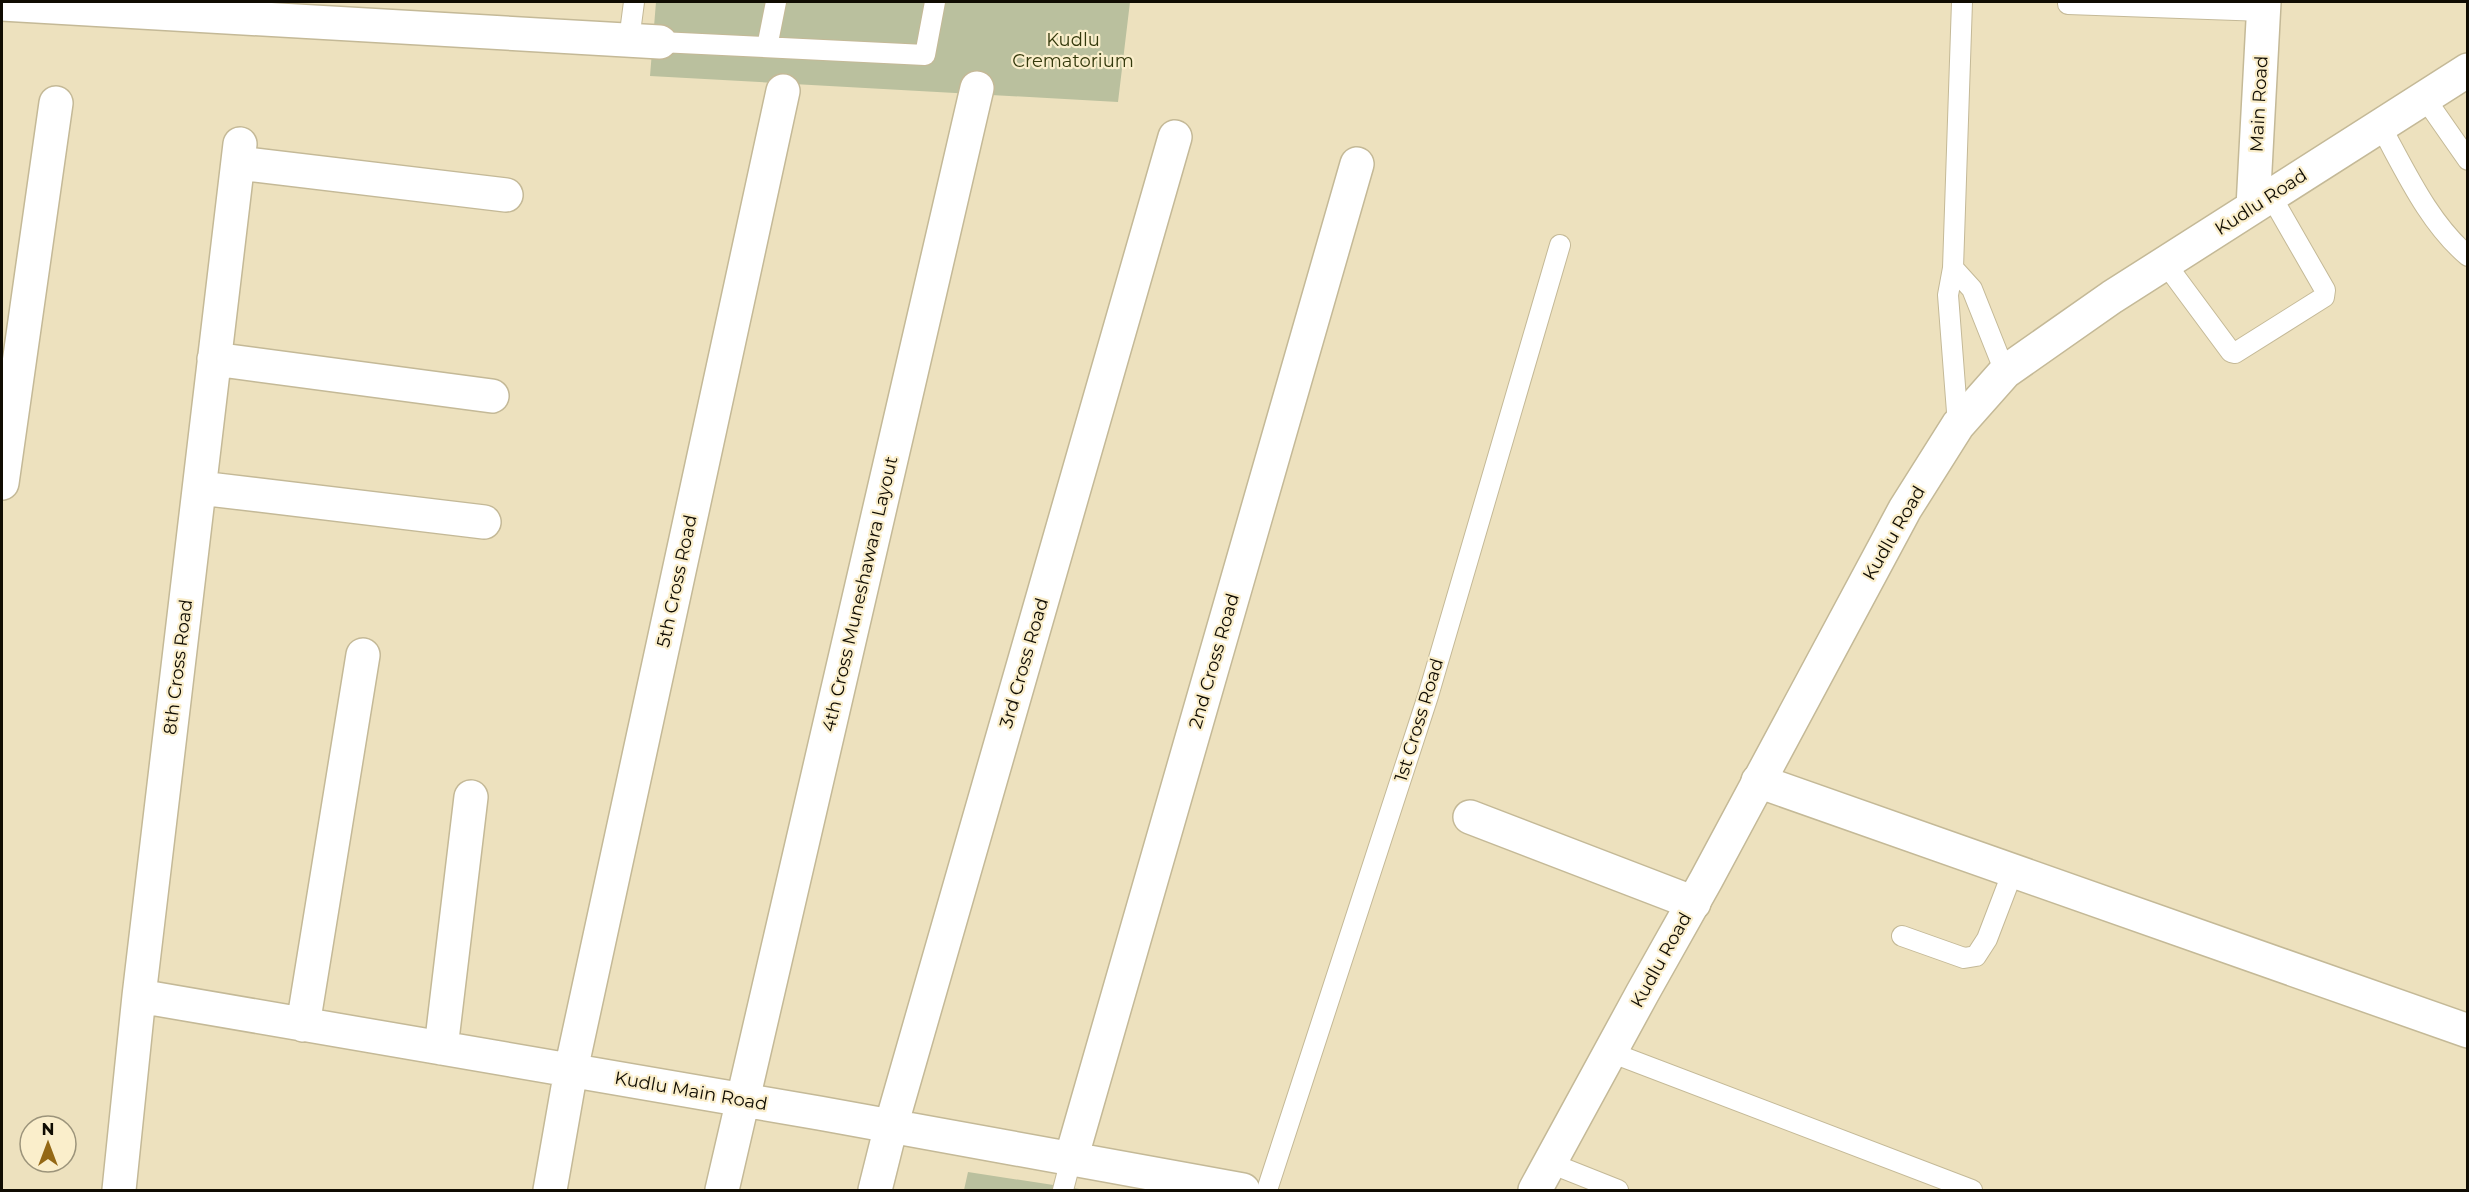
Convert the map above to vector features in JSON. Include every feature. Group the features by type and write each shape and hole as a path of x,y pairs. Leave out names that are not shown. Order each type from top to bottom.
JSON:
{"street":[{"path":"2,4 645,41"},
{"name":"Main Road","path":"2262,202 2264,6"},
{"name":"Kudlu Road","path":"1543,1177 1694,903 1905,509 1958,425 2005,372 2112,297 2468,70"},
{"name":"4th Cross Muneshawara Layout","path":"722,1191 977,88"},
{"name":"5th Cross Road","path":"550,1191 571,1070 783,91"},
{"path":"2,483 56,103"},
{"name":"3rd Cross Road","path":"875,1191 891,1126 1175,137"},
{"name":"8th Cross Road","path":"119,1191 139,996 239,153 506,195"},
{"name":"2nd Cross Road","path":"1071,1159 1357,164"},
{"path":"214,360 492,396"},
{"path":"200,488 484,522"},
{"path":"303,1024 363,655"},
{"path":"1758,782 2468,1031"},
{"path":"441,1048 471,797"},
{"path":"1470,818 1694,903"},
{"name":"Kudlu Main Road","path":"139,996 744,1100 1243,1191"}],"lane":[{"path":"634,2 645,41 925,56 935,2"},
{"path":"767,47 776,2"},
{"path":"1958,425 1948,295 1953,268 1962,2"},
{"path":"2068,4 2264,6"},
{"path":"2424,97 2468,160"},
{"path":"2380,125 2417,191 2449,241 2468,256"},
{"path":"2165,263 2231,352 2235,353 2324,297 2325,290 2262,202"},
{"name":"1st Cross Road","path":"1267,1191 1428,696 1560,246"},
{"path":"1953,268 1972,289 2005,372"},
{"path":"1902,936 1964,958 1976,956 1987,939 2013,871"},
{"path":"1610,1052 1972,1191"},
{"path":"1063,1191 1071,1159"},
{"path":"1543,1177 1618,1191"}],"green space":[{"name":"Kudlu Crematorium","path":"656,2 1130,2 1118,102 650,76"},
{"path":"968,1172 1086,1190 964,1190"}]}
